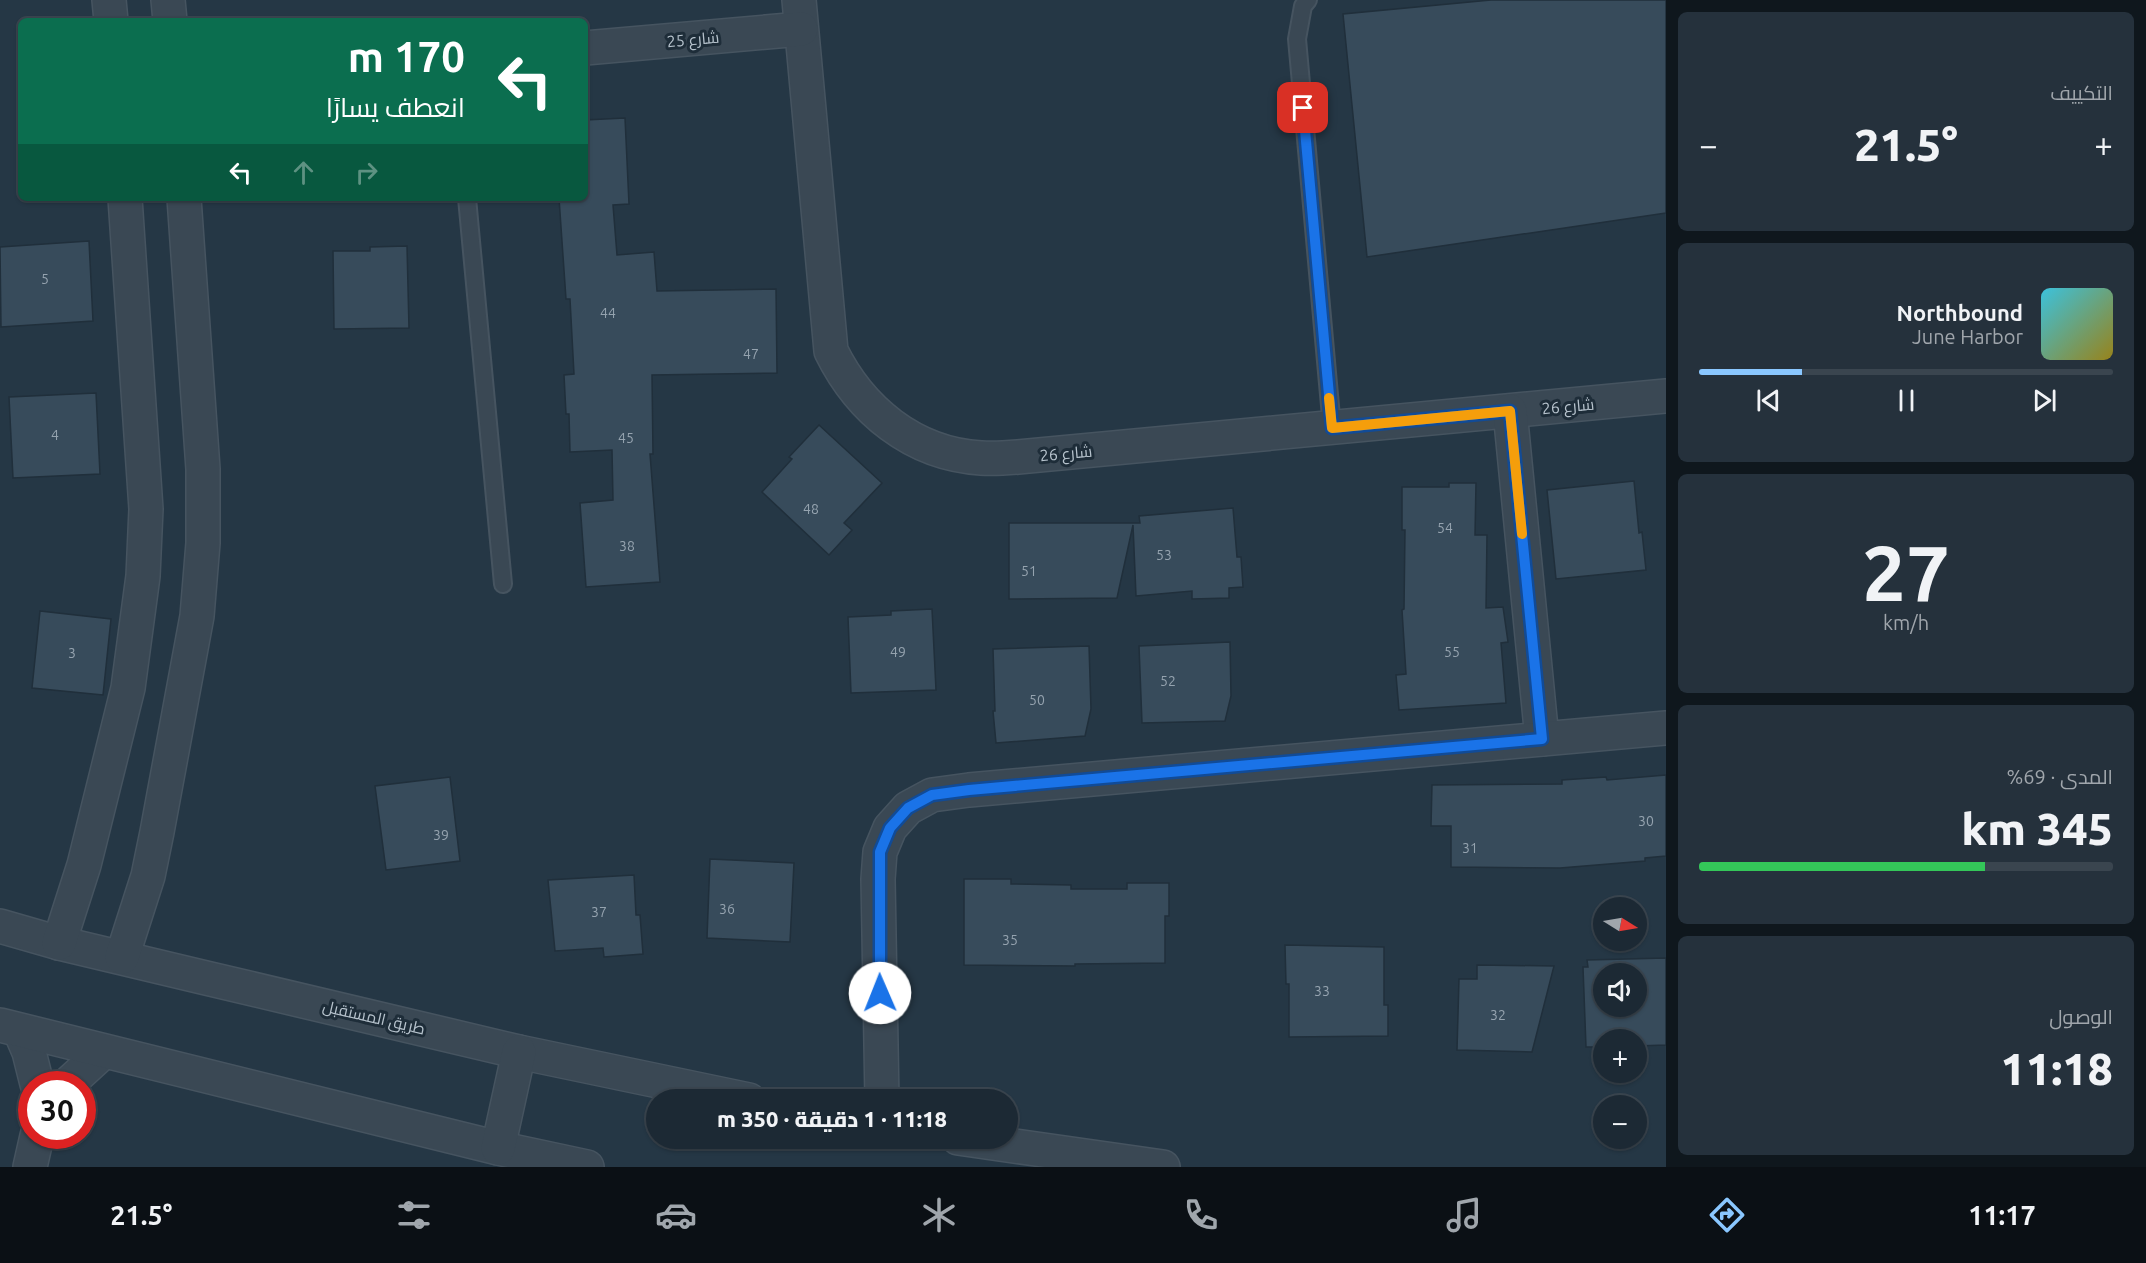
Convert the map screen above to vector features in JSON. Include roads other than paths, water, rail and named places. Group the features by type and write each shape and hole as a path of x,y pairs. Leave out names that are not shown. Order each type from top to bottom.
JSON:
{"street":[{"path":"109,0 111,18"},
{"path":"168,0 170,18"},
{"name":"شارع 26","path":"800,15 831,351 842,373 856,393 882,419 912,439 946,453 981,459 1018,457 1666,396"},
{"name":"شارع 25","path":"588,48 800,15"},
{"path":"59,943 84,865 128,688 143,576 146,509 125,201"},
{"path":"122,957 148,876 158,832 185,689 200,585 203,543 203,469 184,201"},
{"path":"1510,411 1542,739"},
{"path":"882,1089 878,879 880,852 890,828 908,808 932,795 1666,728"},
{"name":"طريق المستقبل","path":"0,926 59,943 519,1052 696,1089"},
{"path":"10,1028 498,1148 587,1167"},
{"path":"10,1028 29,1052 34,1071"},
{"path":"82,1071 103,1052"},
{"path":"498,1148 519,1052"},
{"path":"1018,1146 1163,1167"},
{"path":"30,1167 34,1149"}],"lane":[{"path":"1308,0 1303,6 1297,39 1332,428"},
{"path":"467,201 503,584"}]}
